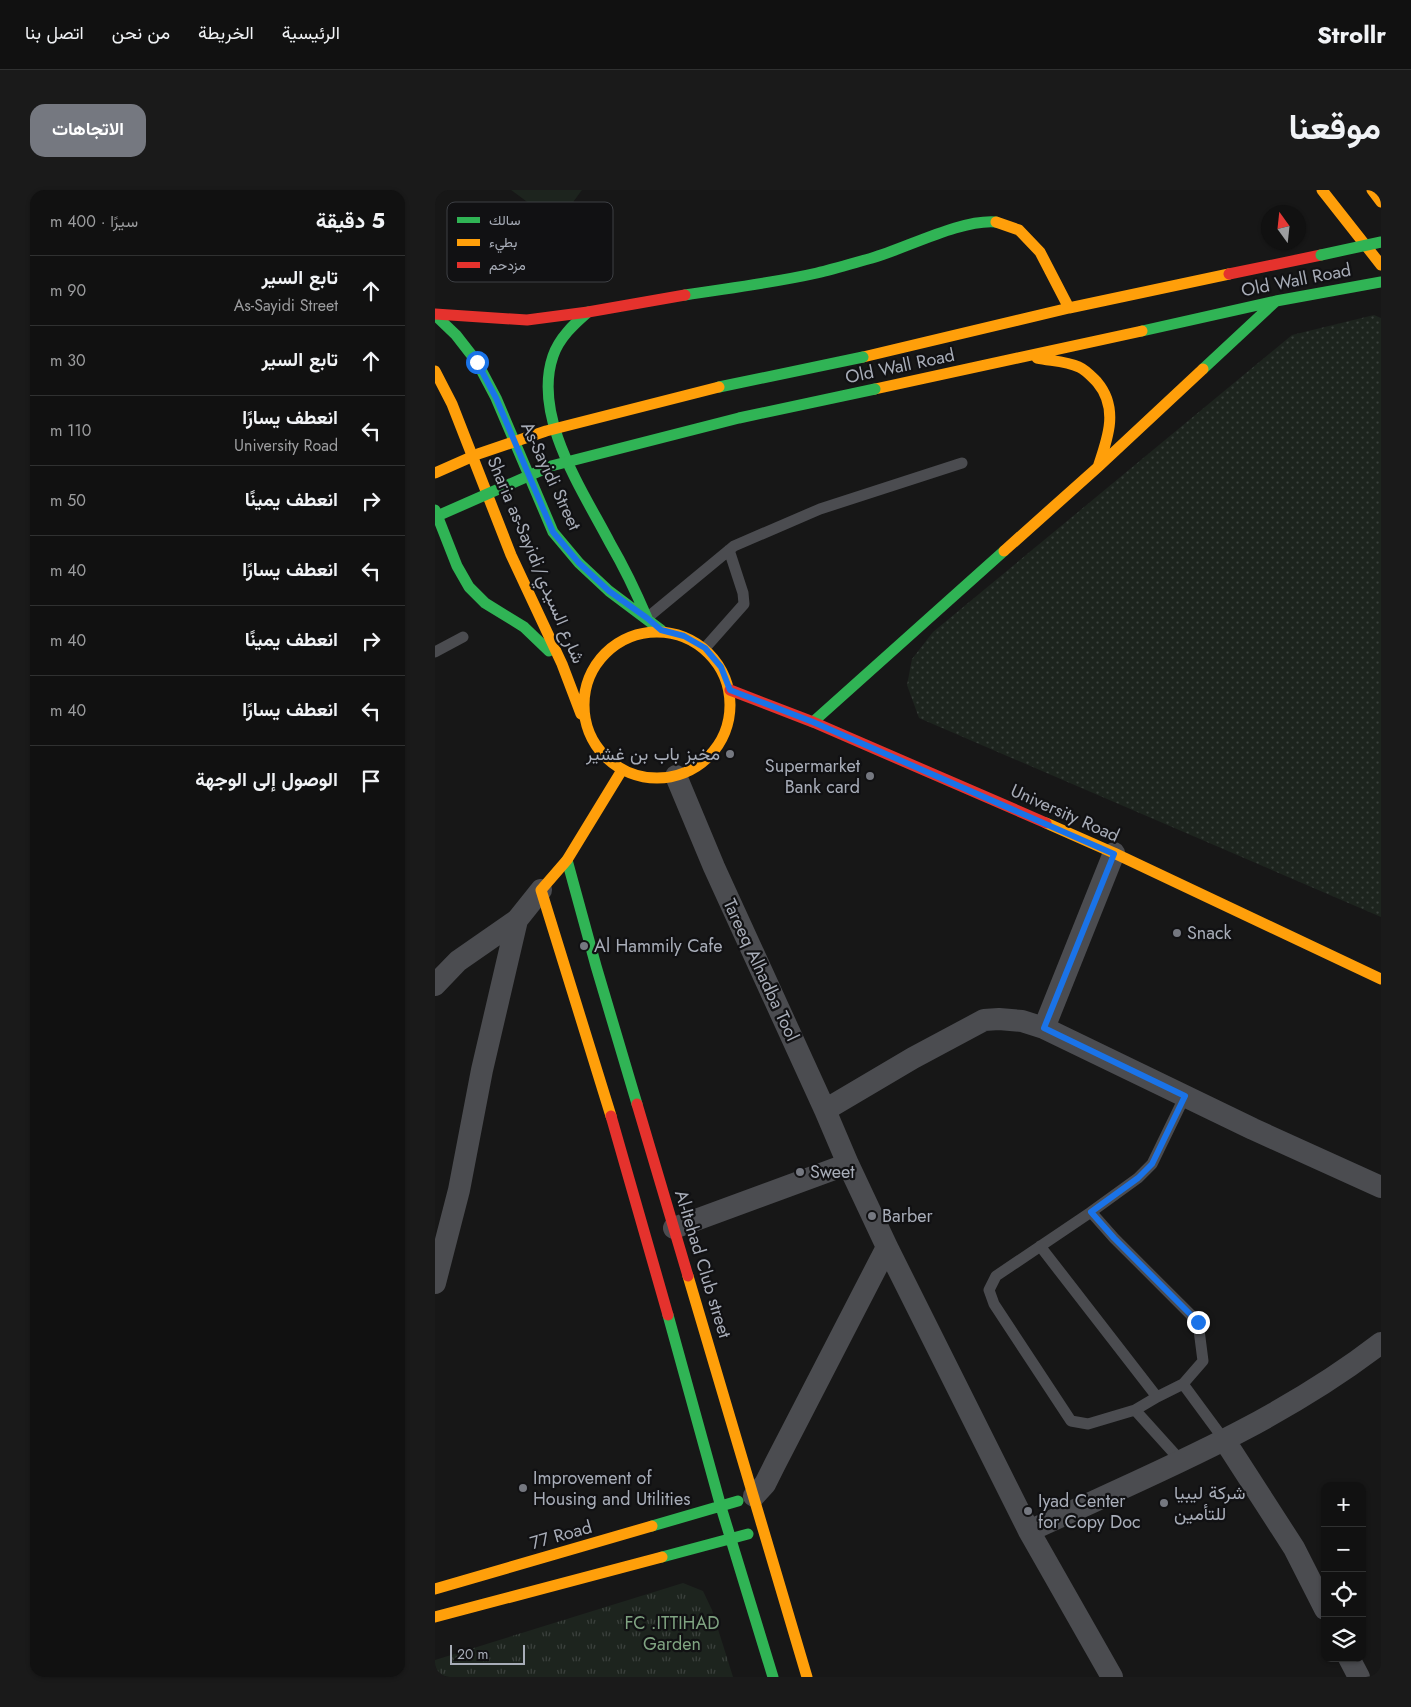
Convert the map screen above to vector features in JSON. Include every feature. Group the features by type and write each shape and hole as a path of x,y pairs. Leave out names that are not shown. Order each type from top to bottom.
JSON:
{"main road":[{"path":"1322,190 1381,265"},
{"path":"1372,190 1381,202"},
{"path":"435,315 527,320 765,283 817,273 878,256 955,229 981,222 995,222 1019,230 1027,237 1040,252 1069,308"},
{"name":"Old Wall Road","path":"435,473 478,454 546,431 732,384 863,357 1069,308 1381,242"},
{"name":"Old Wall Road","path":"435,516 551,466 739,418 1276,301 1381,282"},
{"path":"813,722 1098,467 1276,301"},
{"path":"588,312 571,326 552,357 548,383 551,413 577,483 632,583 647,618"},
{"name":"As-Sayidi Street","path":"435,315 456,335 477,362 496,398 553,532 579,563 609,591 661,630"},
{"path":"1030,356 1080,368 1093,377 1103,391 1110,406 1111,421 1098,467"},
{"name":"Sharia as-Sayidi/شارع السيدي","path":"435,371 452,404 511,555 562,664 590,737"},
{"path":"435,510 460,572 477,597 526,628 562,664"},
{"path":"661,630 684,636 705,648 721,667 730,690 731,712 725,734 713,752 697,767 676,776 649,778 622,770 609,762 590,737 583,713 585,689 594,666 611,647 633,635 661,630"},
{"name":"University Road","path":"730,690 813,722 1114,854 1381,978"},
{"path":"622,770 567,860 541,890 591,1049 648,1244 721,1507 773,1677"},
{"name":"Al-Itehad Club street","path":"567,860 596,966 807,1677"},
{"name":"77 Road","path":"437,1583 721,1507 754,1496"},
{"path":"435,1617 764,1529"}],"street":[{"name":"Tareeq Alhadba Tool","path":"676,776 714,867 825,1110 847,1164 887,1247 1029,1531 1112,1677"},
{"path":"1044,1028 1114,854"},
{"path":"435,984 458,961 517,920 541,890"},
{"path":"435,1283 459,1190 481,1070 517,920"},
{"path":"825,1110 913,1058 984,1020 1022,1021 1044,1028 1253,1129 1381,1187"},
{"path":"674,1228 847,1164"},
{"path":"754,1496 765,1484 887,1247"},
{"path":"1029,1531 1225,1440 1295,1402 1381,1343"},
{"path":"1225,1440 1294,1548 1321,1601"},
{"path":"1351,1662 1359,1677"}],"lane":[{"path":"647,618 734,546 820,509 962,463"},
{"path":"705,648 744,604 743,593 729,550"},
{"path":"435,652 463,637"},
{"path":"1091,1212 1114,1238 1198,1322 1203,1361 1183,1384 1135,1410 1088,1424 1071,1421 994,1304 989,1290 996,1276 1138,1178 1152,1164 1185,1096"},
{"path":"1041,1246 1157,1397"},
{"path":"1183,1384 1225,1440"},
{"path":"1135,1410 1181,1461"}],"green space":[{"path":"511,190 582,190 573,202 527,202"},
{"path":"1374,315 1381,318 1381,917 919,718 907,685 912,659 933,632 1292,335"},
{"name":"FC .ITTIHAD Garden","path":"683,1583 703,1591 712,1610 733,1677 435,1677 435,1660"}],"traffic: fast":[{"path":"685,295 801,277 872,258 951,229 982,222 996,222"},
{"path":"1321,255 1381,242"},
{"path":"1142,331 1276,301 1381,282"},
{"path":"1203,369 1276,301"},
{"path":"588,312 567,332 553,356 548,379 549,404 563,453 625,570 647,618"},
{"path":"435,315 456,335 477,362 496,398 553,532 579,563 609,591 661,630"},
{"path":"719,387 863,357"},
{"path":"435,517 551,466 739,418 875,389"},
{"path":"435,510 457,566 469,587 485,603 524,627 549,651"},
{"path":"813,722 1004,551"},
{"path":"567,860 637,1104"},
{"path":"668,1315 721,1507 773,1677"},
{"path":"652,1526 738,1501"},
{"path":"662,1557 748,1534"}],"traffic: slow":[{"path":"1322,190 1381,265"},
{"path":"1372,190 1381,202"},
{"path":"996,222 1019,230 1040,252 1069,308"},
{"path":"863,357 1069,308 1229,274"},
{"path":"875,389 1142,331"},
{"path":"1037,358 1069,363 1082,368 1097,382 1104,392 1110,413 1108,434 1098,467"},
{"path":"1004,551 1203,369"},
{"path":"435,371 452,404 511,555 562,664 581,714"},
{"path":"435,473 478,454 546,431 719,387"},
{"path":"657,632 685,637 709,653 725,677 730,705 725,733 709,757 685,773 657,778 629,773 605,757 589,733 584,705 589,677 605,653 629,637 657,632"},
{"path":"611,1116 541,890 567,860 622,770"},
{"path":"1046,823 1114,853 1381,979"},
{"path":"688,1276 807,1677"},
{"path":"435,1589 652,1526"},
{"path":"435,1617 662,1557"}],"traffic: jam":[{"path":"1229,274 1321,255"},
{"path":"435,314 527,320 588,312 685,295"},
{"path":"730,690 813,722 1046,823"},
{"path":"637,1104 688,1276"},
{"path":"611,1116 668,1315"}],"place":[{"name":"مخبز باب بن غشير","path":"730,754"},
{"name":"Supermarket Bank card","path":"870,776"},
{"name":"Snack","path":"1177,933"},
{"name":"Al Hammily Cafe","path":"584,946"},
{"name":"Sweet","path":"800,1172"},
{"name":"Barber","path":"872,1216"},
{"name":"Improvement of Housing and Utilities","path":"523,1488"},
{"name":"شركة ليبيا للتأمين","path":"1164,1503"},
{"name":"Iyad Center for Copy Doc","path":"1028,1511"}],"route":[{"path":"477,362 496,398 553,532 579,563 609,591 661,630 684,636 705,648 721,667 730,690 813,722 1114,854 1044,1028 1185,1096 1152,1164 1138,1178 1091,1212 1114,1238 1198,1322"}]}
